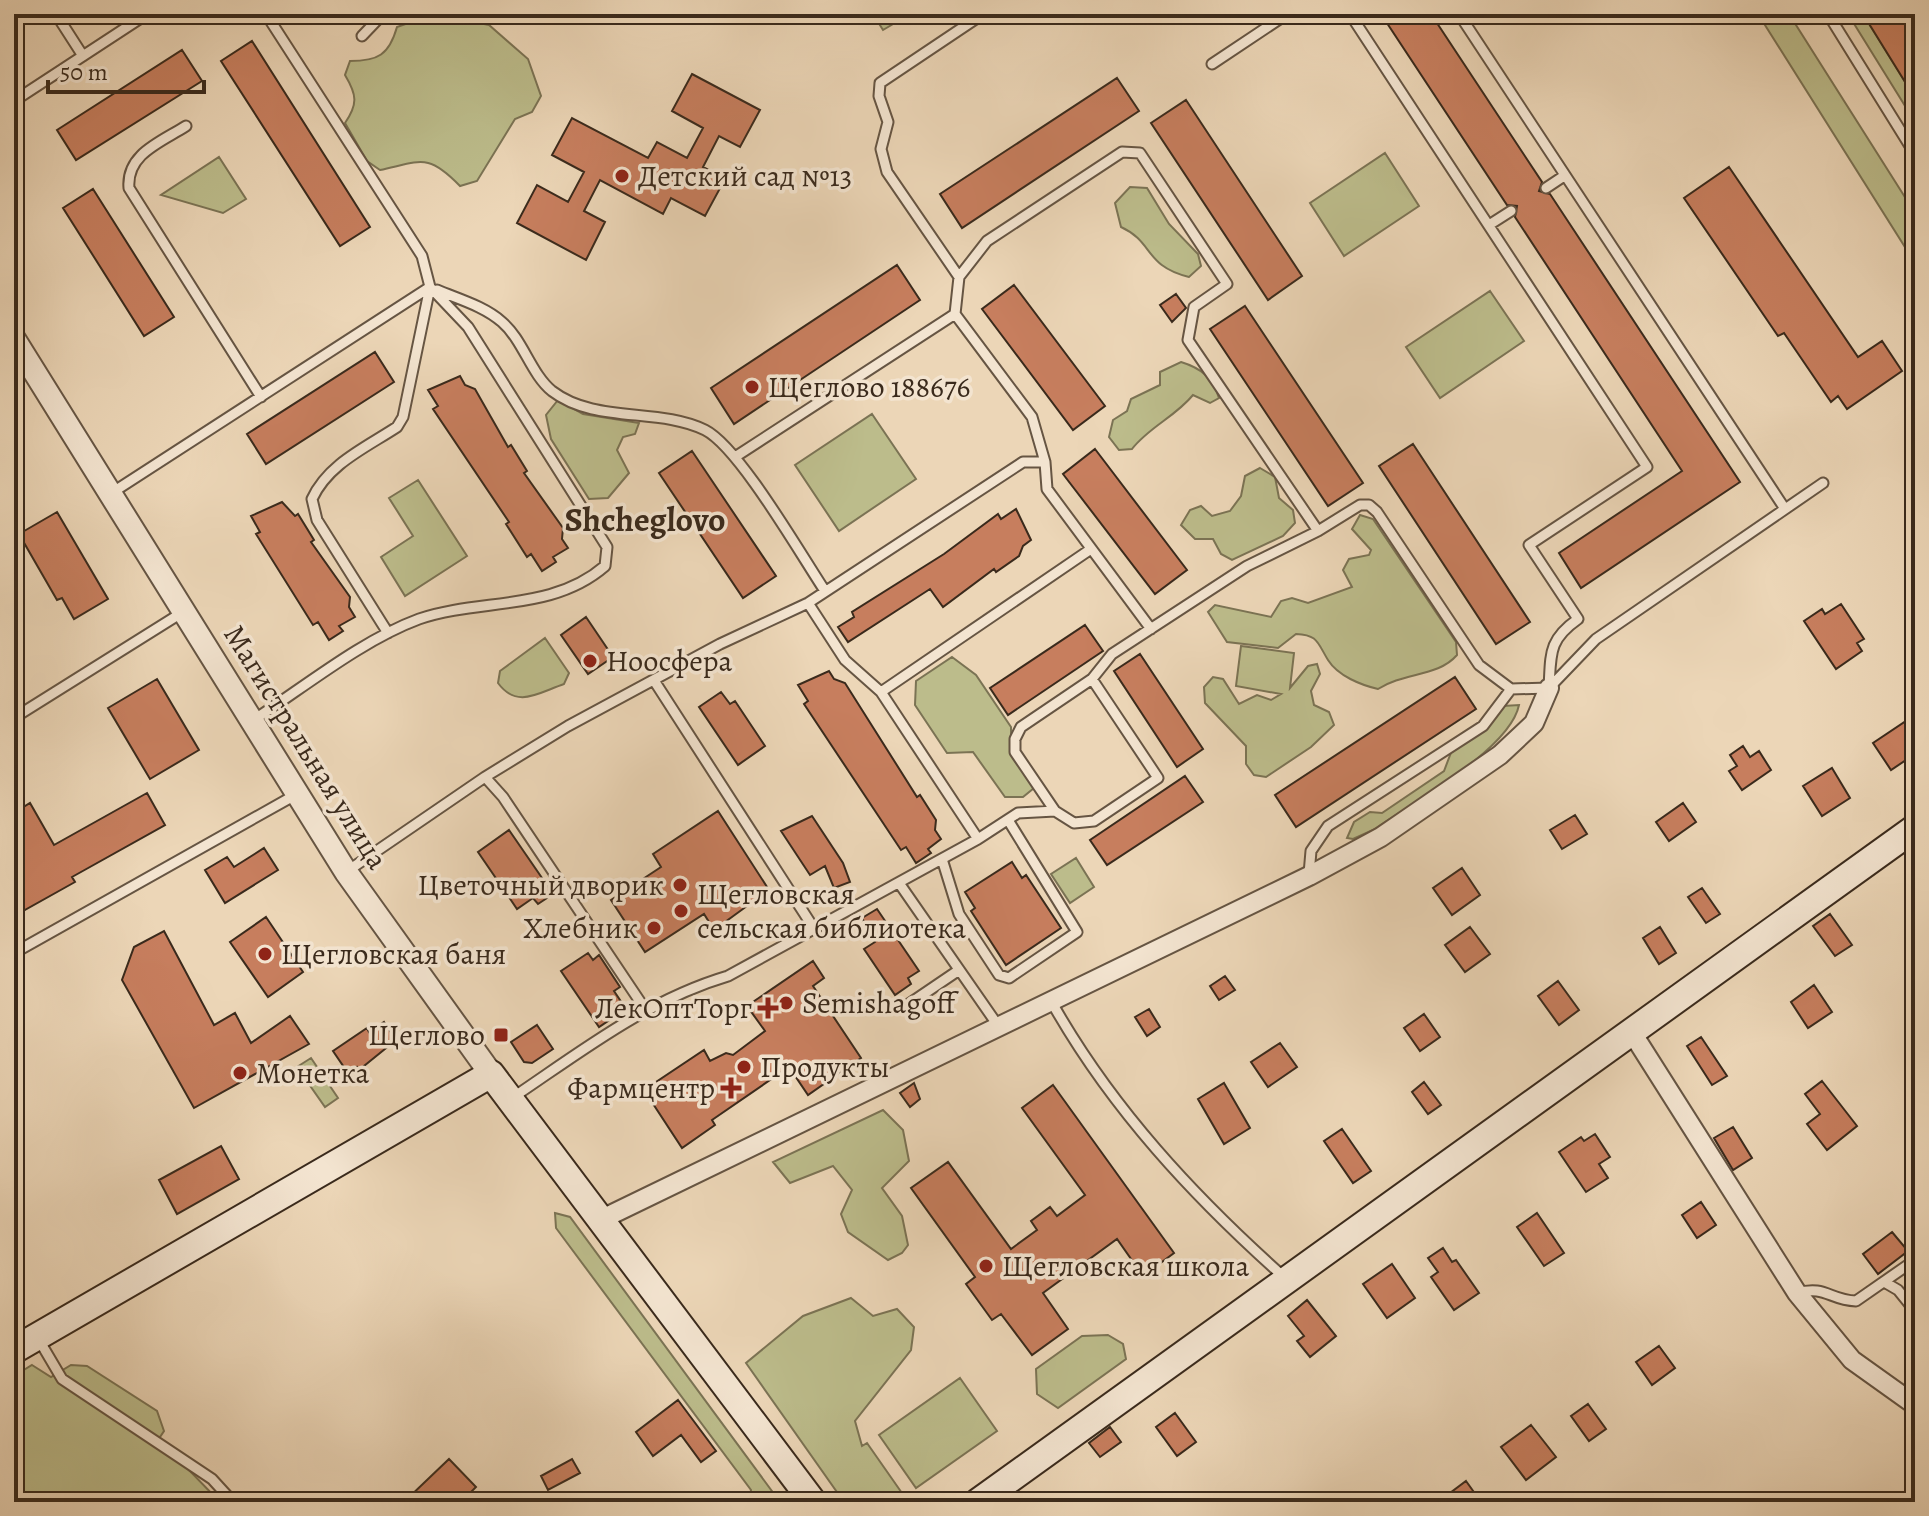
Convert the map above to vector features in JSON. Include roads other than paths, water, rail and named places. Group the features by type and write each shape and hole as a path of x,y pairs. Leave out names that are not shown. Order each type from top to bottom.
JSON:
{"main road":[{"path":"978,1502 1915,828"},
{"path":"14,1350 491,1074"},
{"name":"Магистральная улица","path":"491,1074 813,1502"}],"street":[{"name":"Магистральная улица","path":"14,339 346,872 491,1074"},
{"path":"600,1220 1309,876 1381,837 1500,755 1534,723 1549,688"},
{"path":"1631,1031 1797,1293 1852,1360 1915,1405"}],"lane":[{"path":"56,14 83,56"},
{"path":"14,101 147,14"},
{"path":"266,14 422,256 430,287 403,417 397,427 334,467 321,479 312,499 317,520 388,633"},
{"path":"362,36 383,14"},
{"path":"959,277 887,172 881,149 888,122 879,96 880,83 983,14"},
{"path":"1212,64 1287,14"},
{"path":"1350,14 1647,467 1529,545 1578,619 1560,632 1551,650 1549,688"},
{"path":"1459,14 1785,509"},
{"path":"1828,14 1915,154"},
{"path":"186,126 135,159 128,173 129,188 261,397"},
{"path":"1151,629 1047,489 1045,462 1032,417 955,314 959,277 987,241 1122,152 1140,153 1227,284 1194,307 1188,340 1318,531"},
{"path":"1546,188 1564,176"},
{"path":"1489,225 1511,211"},
{"path":"110,494 430,287"},
{"path":"430,287 486,311 504,323 552,391 586,407 672,420 707,431 735,457 825,591"},
{"path":"252,721 388,633 421,618 556,595 590,579 605,566 607,547 468,327 430,287"},
{"path":"735,457 955,314"},
{"path":"346,872 485,777 568,726 655,682 720,644 808,603 1023,462 1045,462"},
{"path":"1092,679 1158,778 1094,821 1074,823 1055,811 1015,752 1015,739 1021,727 1092,679 1112,654 1247,566 1318,531 1360,505 1369,505 1377,512 1479,665 1511,689 1549,688 1596,639 1823,483"},
{"path":"881,692 1091,549"},
{"path":"808,603 845,660 881,692 978,839"},
{"path":"17,716 183,612"},
{"path":"655,682 813,927"},
{"path":"1309,876 1311,851 1328,826 1483,726 1511,689"},
{"path":"485,777 503,797 645,1009"},
{"path":"14,953 297,794"},
{"path":"509,1100 645,1009 683,989 728,976 978,839 1018,813 1055,811"},
{"path":"942,859 959,914 999,975 1009,978 1077,932 1008,820"},
{"path":"899,883 999,1027"},
{"path":"903,1008 959,970"},
{"path":"1051,1001 1082,1056 1161,1156 1217,1218 1287,1280"},
{"path":"1797,1293 1816,1288 1844,1301 1856,1301 1915,1260"},
{"path":"1886,1283 1898,1290 1915,1311"},
{"path":"37,1337 62,1379 212,1479 233,1502"}],"place":[{"name":"Детский сад №13","path":"622,176"},
{"name":"Щеглово 188676","path":"752,387"},
{"name":"Ноосфера","path":"590,661"},
{"name":"Цветочный дворик","path":"680,885"},
{"name":"Щегловская сельская библиотека","path":"681,911"},
{"name":"Хлебник","path":"654,928"},
{"name":"Щегловская баня","path":"265,954"},
{"name":"Semishagoff","path":"786,1003"},
{"name":"ЛекОптТорг","path":"768,1008"},
{"name":"Щеглово","path":"501,1035"},
{"name":"Продукты","path":"744,1067"},
{"name":"Монетка","path":"240,1073"},
{"name":"Фармцентр","path":"731,1088"},
{"name":"Щегловская школа","path":"986,1266"}],"district":[{"name":"Shcheglovo","path":"645,519"}]}
